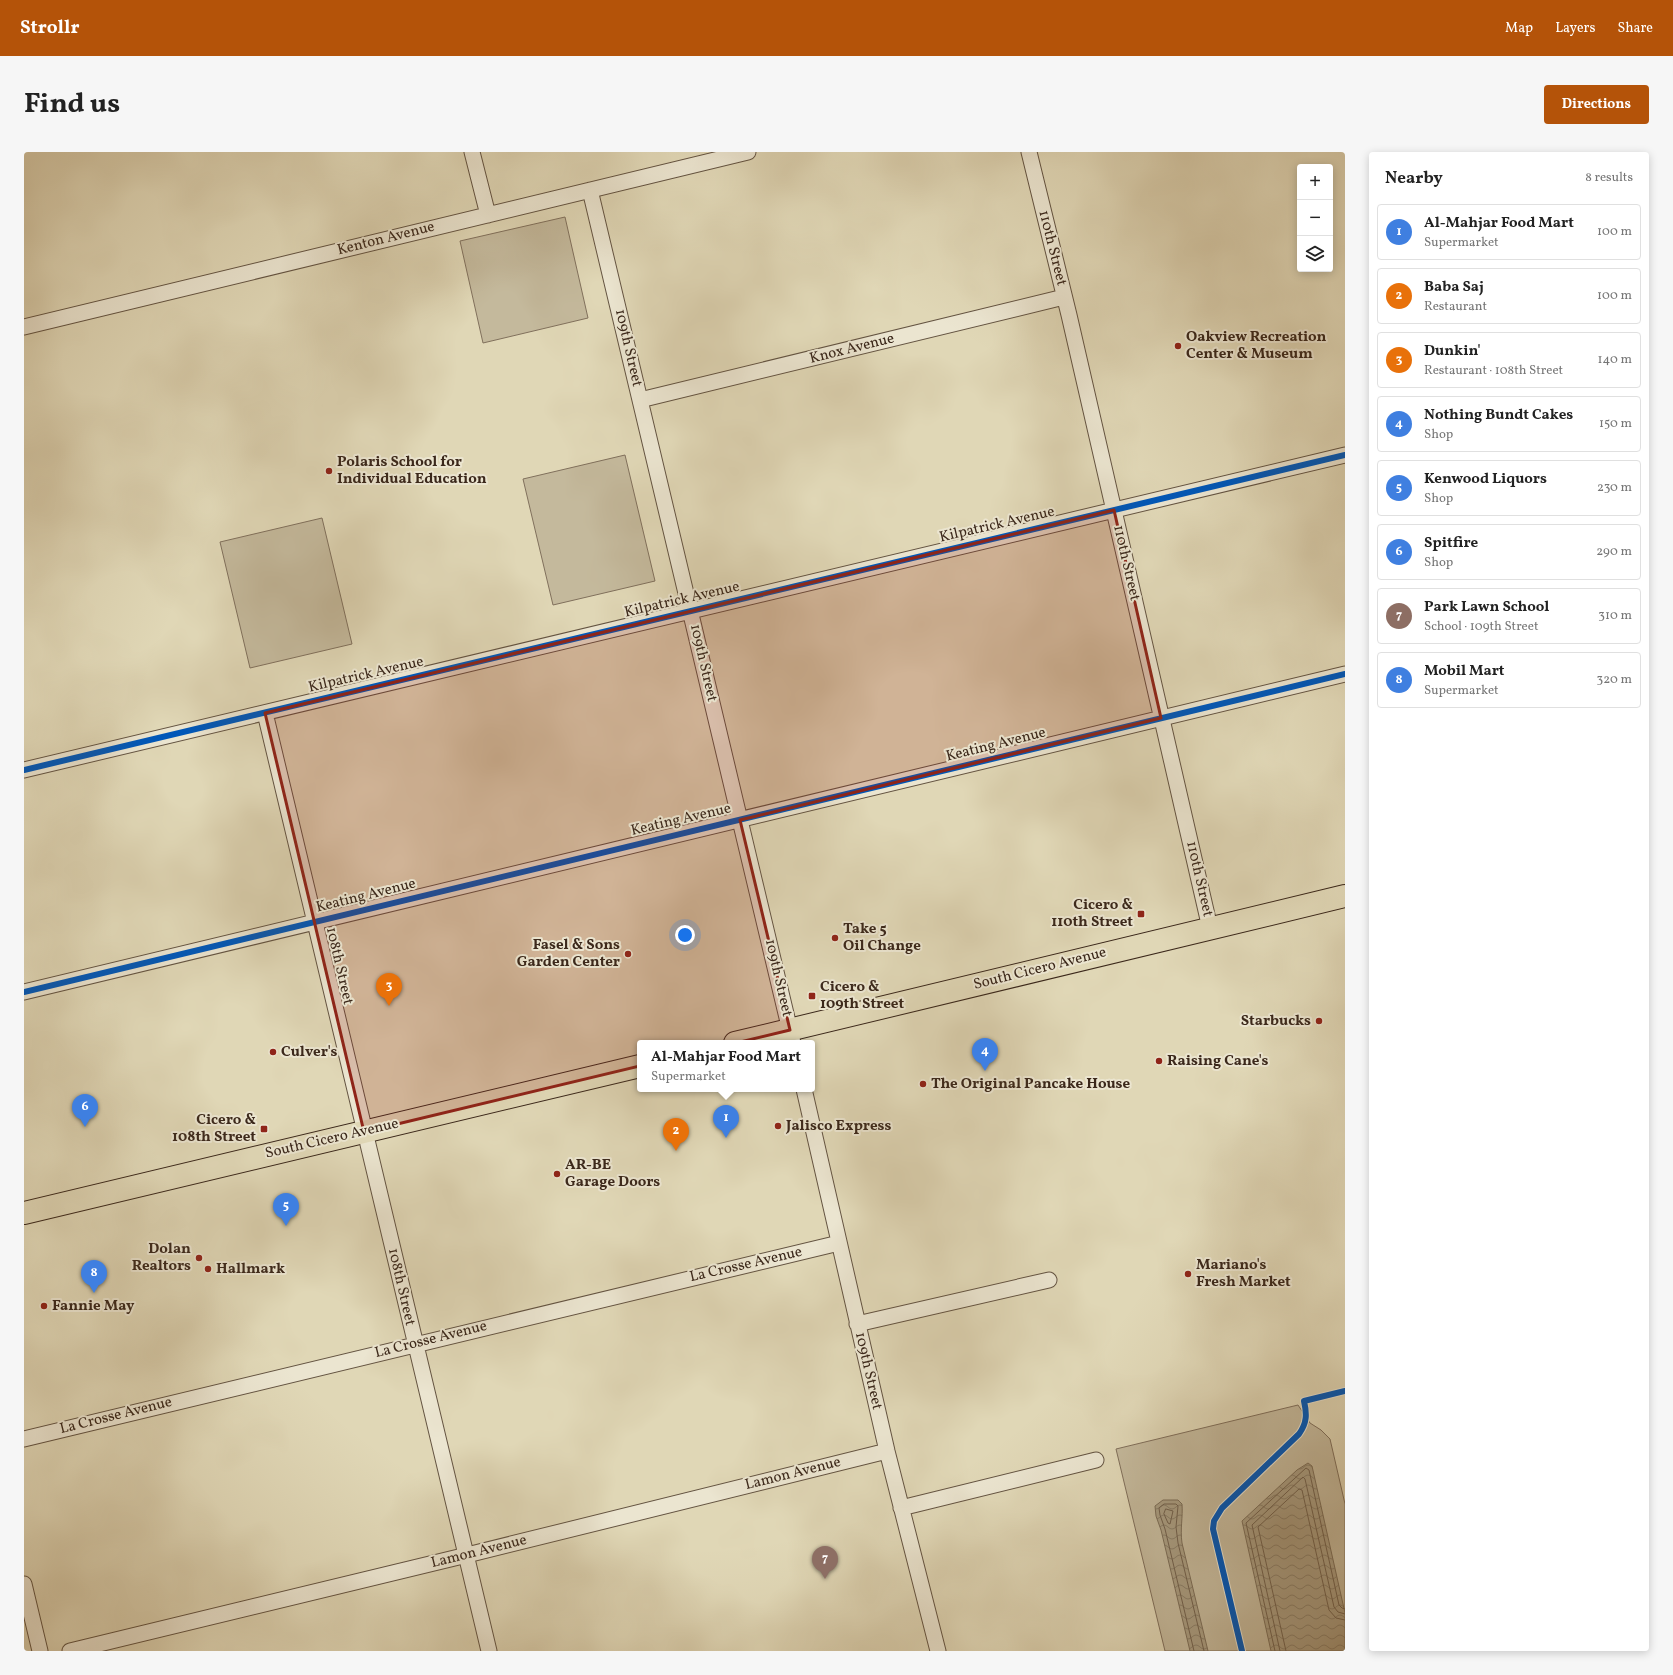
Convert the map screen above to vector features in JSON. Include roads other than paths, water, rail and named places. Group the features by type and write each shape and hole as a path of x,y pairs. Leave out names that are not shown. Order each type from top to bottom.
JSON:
{"main road":[{"name":"South Cicero Avenue","path":"759,1040 791,1036 1210,928 1345,896"},
{"name":"South Cicero Avenue","path":"24,1213 637,1067"}],"street":[{"path":"472,152 488,215"},
{"name":"Kenton Avenue","path":"24,327 748,152"},
{"name":"110th Street","path":"1029,152 1114,510 1210,928"},
{"name":"109th Street","path":"590,190 791,1036"},
{"name":"Knox Avenue","path":"640,400 1064,297"},
{"name":"Kilpatrick Avenue","path":"24,770 1345,455"},
{"name":"Keating Avenue","path":"24,992 1345,674"},
{"name":"108th Street","path":"265,713 489,1651"},
{"name":"109th Street","path":"805,1092 887,1451 938,1651"},
{"name":"La Crosse Avenue","path":"24,1439 839,1243"},
{"path":"857,1324 1050,1280"},
{"name":"Lamon Avenue","path":"70,1651 887,1451"},
{"path":"901,1508 1096,1460"},
{"path":"24,1584 40,1651"}],"water":[{"path":"1308,1463 1312,1466 1345,1613 1345,1651 1271,1651 1242,1521 1297,1470"},
{"path":"1163,1500 1178,1500 1182,1504 1182,1543 1208,1651 1190,1651 1161,1530 1156,1516 1155,1506"}],"place":[{"name":"Oakview Recreation Center & Museum","path":"1178,346"},
{"name":"Polaris School for Individual Education","path":"329,471"},
{"name":"Cicero & 110th Street","path":"1141,914"},
{"name":"Take 5 Oil Change","path":"835,938"},
{"name":"Fasel & Sons Garden Center","path":"628,954"},
{"name":"Cicero & 109th Street","path":"812,996"},
{"name":"Dunkin'","path":"389,1006"},
{"name":"Starbucks","path":"1319,1021"},
{"name":"Culver's","path":"273,1052"},
{"name":"Raising Cane's","path":"1159,1061"},
{"name":"Nothing Bundt Cakes","path":"985,1071"},
{"name":"The Original Pancake House","path":"923,1084"},
{"name":"Jalisco Express","path":"778,1126"},
{"name":"Spitfire","path":"85,1127"},
{"name":"Cicero & 108th Street","path":"264,1129"},
{"name":"Al-Mahjar Food Mart","path":"726,1138"},
{"name":"Baba Saj","path":"676,1151"},
{"name":"AR-BE Garage Doors","path":"557,1174"},
{"name":"Kenwood Liquors","path":"286,1226"},
{"name":"Dolan Realtors","path":"199,1258"},
{"name":"Hallmark","path":"208,1269"},
{"name":"Mariano's Fresh Market","path":"1188,1274"},
{"name":"Mobil Mart","path":"94,1293"},
{"name":"Fannie May","path":"44,1306"},
{"name":"Park Lawn School","path":"825,1579"}]}
